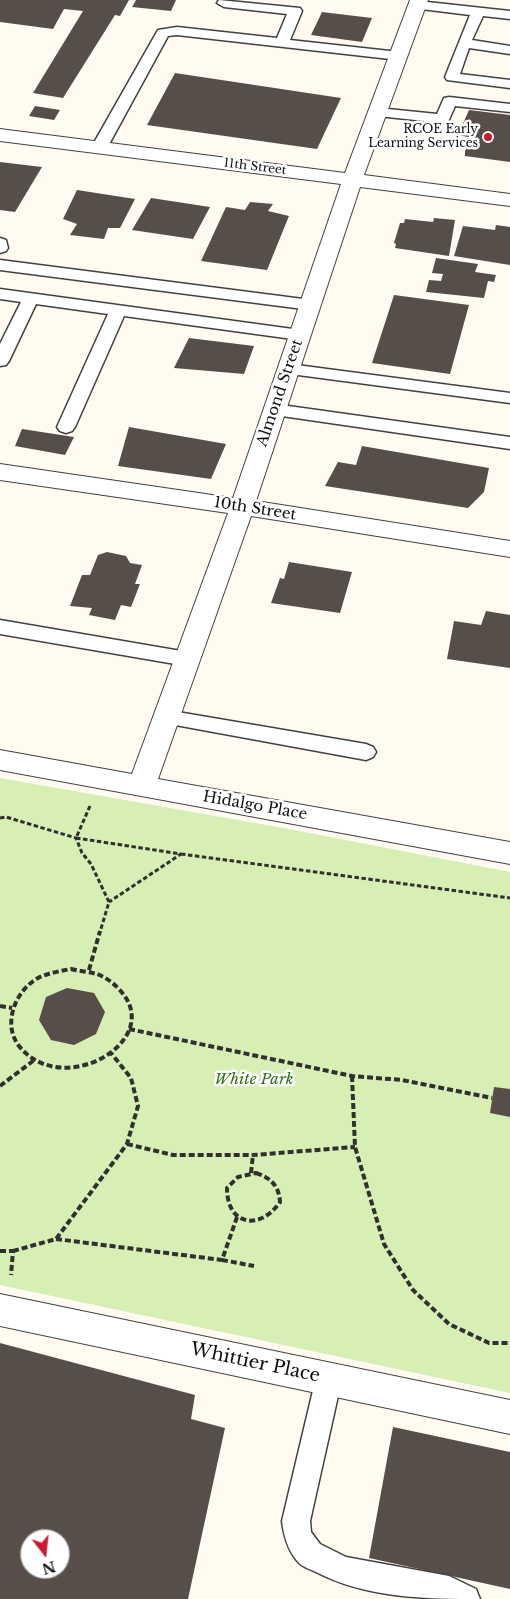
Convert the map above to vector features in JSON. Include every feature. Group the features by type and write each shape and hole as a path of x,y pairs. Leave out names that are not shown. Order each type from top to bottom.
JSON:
{"street":[{"name":"Almond Street","path":"142,786 242,507 353,179 419,2"},
{"name":"11th Street","path":"0,135 510,200"},
{"name":"10th Street","path":"0,472 242,507 510,549"},
{"name":"Hidalgo Place","path":"0,760 510,853"},
{"name":"Whittier Place","path":"0,1310 510,1417"}],"lane":[{"path":"226,0 224,3 295,11 282,43"},
{"path":"419,2 478,12 510,15"},
{"path":"478,12 452,77 510,84"},
{"path":"99,148 162,33 177,31 399,56"},
{"path":"464,43 510,50"},
{"path":"378,112 443,119 449,100 510,108"},
{"path":"0,265 310,305"},
{"path":"0,294 300,335"},
{"path":"0,360 31,298"},
{"path":"66,427 118,310"},
{"path":"289,369 510,398"},
{"path":"274,410 510,443"},
{"path":"0,627 187,659"},
{"path":"166,717 366,752"},
{"path":"330,1378 296,1522 298,1537 310,1554 343,1571 450,1590 466,1599"}],"path":[{"path":"102,778 76,838 82,853 91,864 109,902"},
{"path":"0,818 6,817 76,838 510,898"},
{"path":"89,970 109,902 181,854"},
{"path":"71,969 89,970 105,976 119,986 128,999 132,1014 129,1029 120,1046 105,1058 86,1066 65,1069 44,1065 33,1060 16,1045 10,1031 12,1008 25,988 38,978 54,972 71,969"},
{"path":"0,1006 12,1008"},
{"path":"129,1029 352,1076 402,1080 492,1098"},
{"path":"56,1239 127,1144 138,1106 131,1078 111,1053"},
{"path":"0,1086 33,1060"},
{"path":"352,1076 355,1147 384,1244 413,1290 449,1324 489,1343 510,1343"},
{"path":"127,1144 174,1155 253,1155 355,1147"},
{"path":"251,1173 253,1155"},
{"path":"256,1173 272,1180 278,1186 280,1202 271,1216 254,1222 237,1216 230,1211 227,1204 227,1188 238,1177 256,1173"},
{"path":"222,1260 237,1216"},
{"path":"13,1251 56,1239 222,1260 254,1266"}],"green space":[{"name":"White Park","path":"0,778 289,829 510,872 510,1393 0,1285"}],"building":[{"path":"0,0 129,0 120,16 115,15 63,98 33,93 83,11 64,9 53,29 0,22"},
{"path":"136,0 176,0 171,11 132,7"},
{"path":"322,12 372,18 362,42 311,35"},
{"path":"175,73 341,98 317,149 147,125"},
{"path":"35,106 60,110 54,120 29,116"},
{"name":"RCOE Early Learning Services","path":"469,110 510,115 510,162 465,156 465,151 473,138 458,135"},
{"path":"0,162 42,167 15,212 0,210"},
{"path":"77,190 135,199 120,228 108,228 104,239 70,235 77,224 63,219"},
{"path":"151,198 210,207 193,239 132,230"},
{"path":"250,202 273,204 268,211 289,216 267,270 201,261 226,207 245,210"},
{"path":"434,218 455,220 449,256 395,248 396,244 394,243 400,223 404,223 405,219 433,222"},
{"path":"496,225 510,227 510,265 454,256 463,226 495,230"},
{"path":"436,258 478,264 475,272 496,275 494,282 488,281 484,298 426,292 429,280 441,281 443,274 432,273"},
{"path":"394,295 469,305 450,374 372,363"},
{"path":"189,338 254,346 244,374 174,368"},
{"path":"129,427 226,444 211,479 118,466"},
{"path":"22,429 74,437 65,455 15,446"},
{"path":"362,446 489,468 484,492 468,508 325,486 338,462 356,465"},
{"path":"107,552 126,556 130,563 142,565 135,584 140,584 131,607 121,605 115,620 89,615 92,608 70,606 82,575 90,575 98,555"},
{"path":"289,562 352,572 340,613 271,603 280,578 284,579"},
{"path":"486,611 510,615 510,668 447,659 454,621 481,625"},
{"path":"67,988 94,993 105,1012 96,1034 74,1045 51,1040 39,1020 46,997"},
{"path":"494,1087 510,1089 510,1117 490,1113"},
{"path":"0,1343 195,1395 191,1419 225,1428 188,1599 0,1599"},
{"path":"393,1427 510,1452 510,1589 369,1558"}],"place":[{"name":"RCOE Early Learning Services","path":"488,137"}]}
